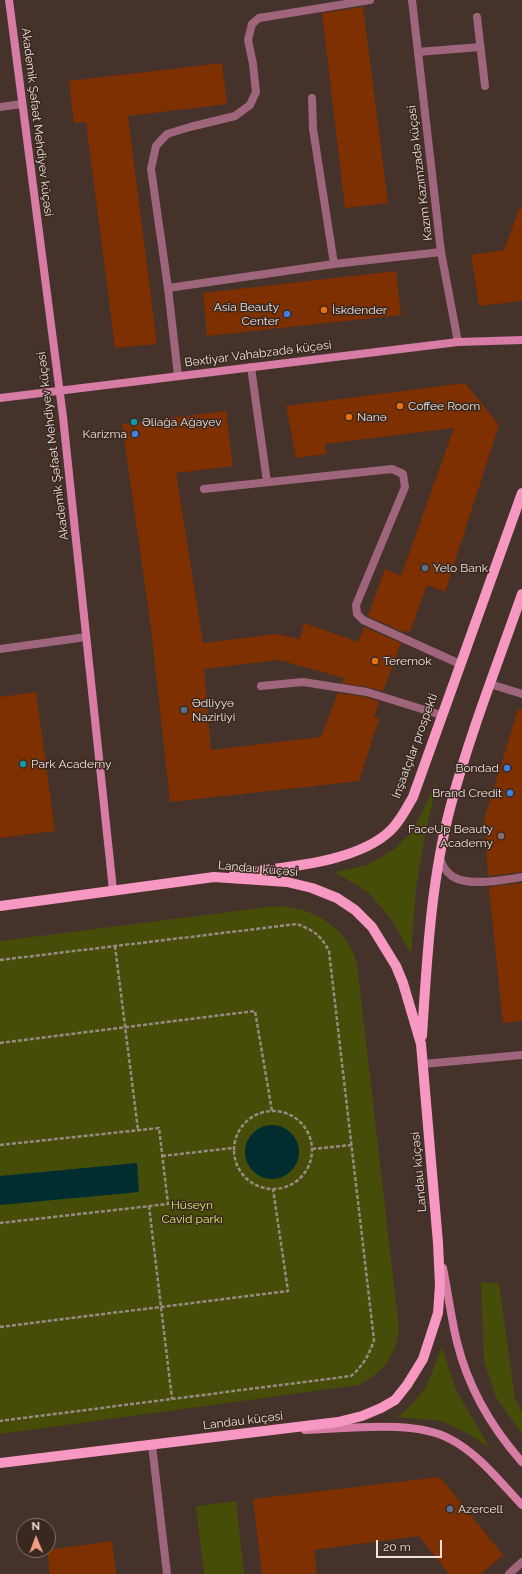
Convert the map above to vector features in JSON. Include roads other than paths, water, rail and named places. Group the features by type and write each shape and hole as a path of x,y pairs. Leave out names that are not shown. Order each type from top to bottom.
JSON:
{"main road":[{"name":"İnşaatçılar prospekti","path":"214,877 328,860 355,852 370,845 400,820 412,797 522,494"},
{"path":"421,1044 430,933 440,858 452,803 466,753 522,594"},
{"name":"Landau küçəsi","path":"0,906 214,877 293,884 312,888 338,898 355,910 372,927 396,966 410,1003 421,1044 438,1243 440,1285 438,1313 423,1359 407,1385 394,1400 381,1408 362,1416 338,1422 0,1464"}],"street":[{"name":"Akademik Şəfaət Mehdiyev küçəsi","path":"9,0 59,391 113,890"},
{"path":"178,376 168,288 151,169 156,146 167,134 235,116 250,105 256,92 253,64 248,40 252,24 259,18 370,0"},
{"name":"Kazım Kazımzadə küçəsi","path":"412,0 441,252 458,342"},
{"path":"477,17 485,86"},
{"path":"418,52 480,47"},
{"path":"312,98 313,129 334,264"},
{"path":"0,107 22,104"},
{"path":"168,288 334,264 441,252"},
{"name":"Bəxtiyar Vahabzadə küçəsi","path":"0,398 458,342 521,341"},
{"path":"251,368 267,482"},
{"path":"204,489 392,469 403,474 405,487 356,605 356,614 363,620 460,664"},
{"path":"0,650 86,636"},
{"path":"261,686 303,682 368,692 441,715"},
{"path":"490,684 522,694"},
{"path":"440,858 445,870 453,878 483,882 522,878"},
{"path":"423,1064 522,1055"},
{"path":"438,1243 457,1342 464,1364 483,1407 500,1436 522,1462"},
{"path":"252,1432 384,1427 423,1429 440,1434 452,1440 472,1454 488,1468 522,1505"},
{"path":"152,1445 167,1574"},
{"path":"509,1574 522,1562"}],"water":[{"path":"267,1125 277,1125 287,1129 295,1137 299,1147 299,1157 295,1167 287,1175 277,1179 267,1179 257,1175 249,1167 245,1157 245,1147 249,1137 257,1129"},
{"path":"137,1163 139,1192 0,1205 0,1176"}],"place":[{"name":"İskdender","path":"324,310"},
{"name":"Asia Beauty Center","path":"287,314"},
{"name":"Coffee Room","path":"400,406"},
{"name":"Nanə","path":"349,417"},
{"name":"Əliağa Ağayev","path":"134,422"},
{"name":"Karizma","path":"135,434"},
{"name":"Yelo Bank","path":"425,568"},
{"name":"Teremok","path":"375,661"},
{"name":"Ədliyyə Nazirliyi","path":"184,710"},
{"name":"Park Academy","path":"23,764"},
{"name":"Bondad","path":"507,768"},
{"name":"Brand Credit","path":"510,793"},
{"name":"FaceUp Beauty Academy","path":"501,836"},
{"name":"Azercell","path":"450,1509"}],"park label":[{"name":"Hüseyn Cavid parkı","path":"192,1212"}]}
